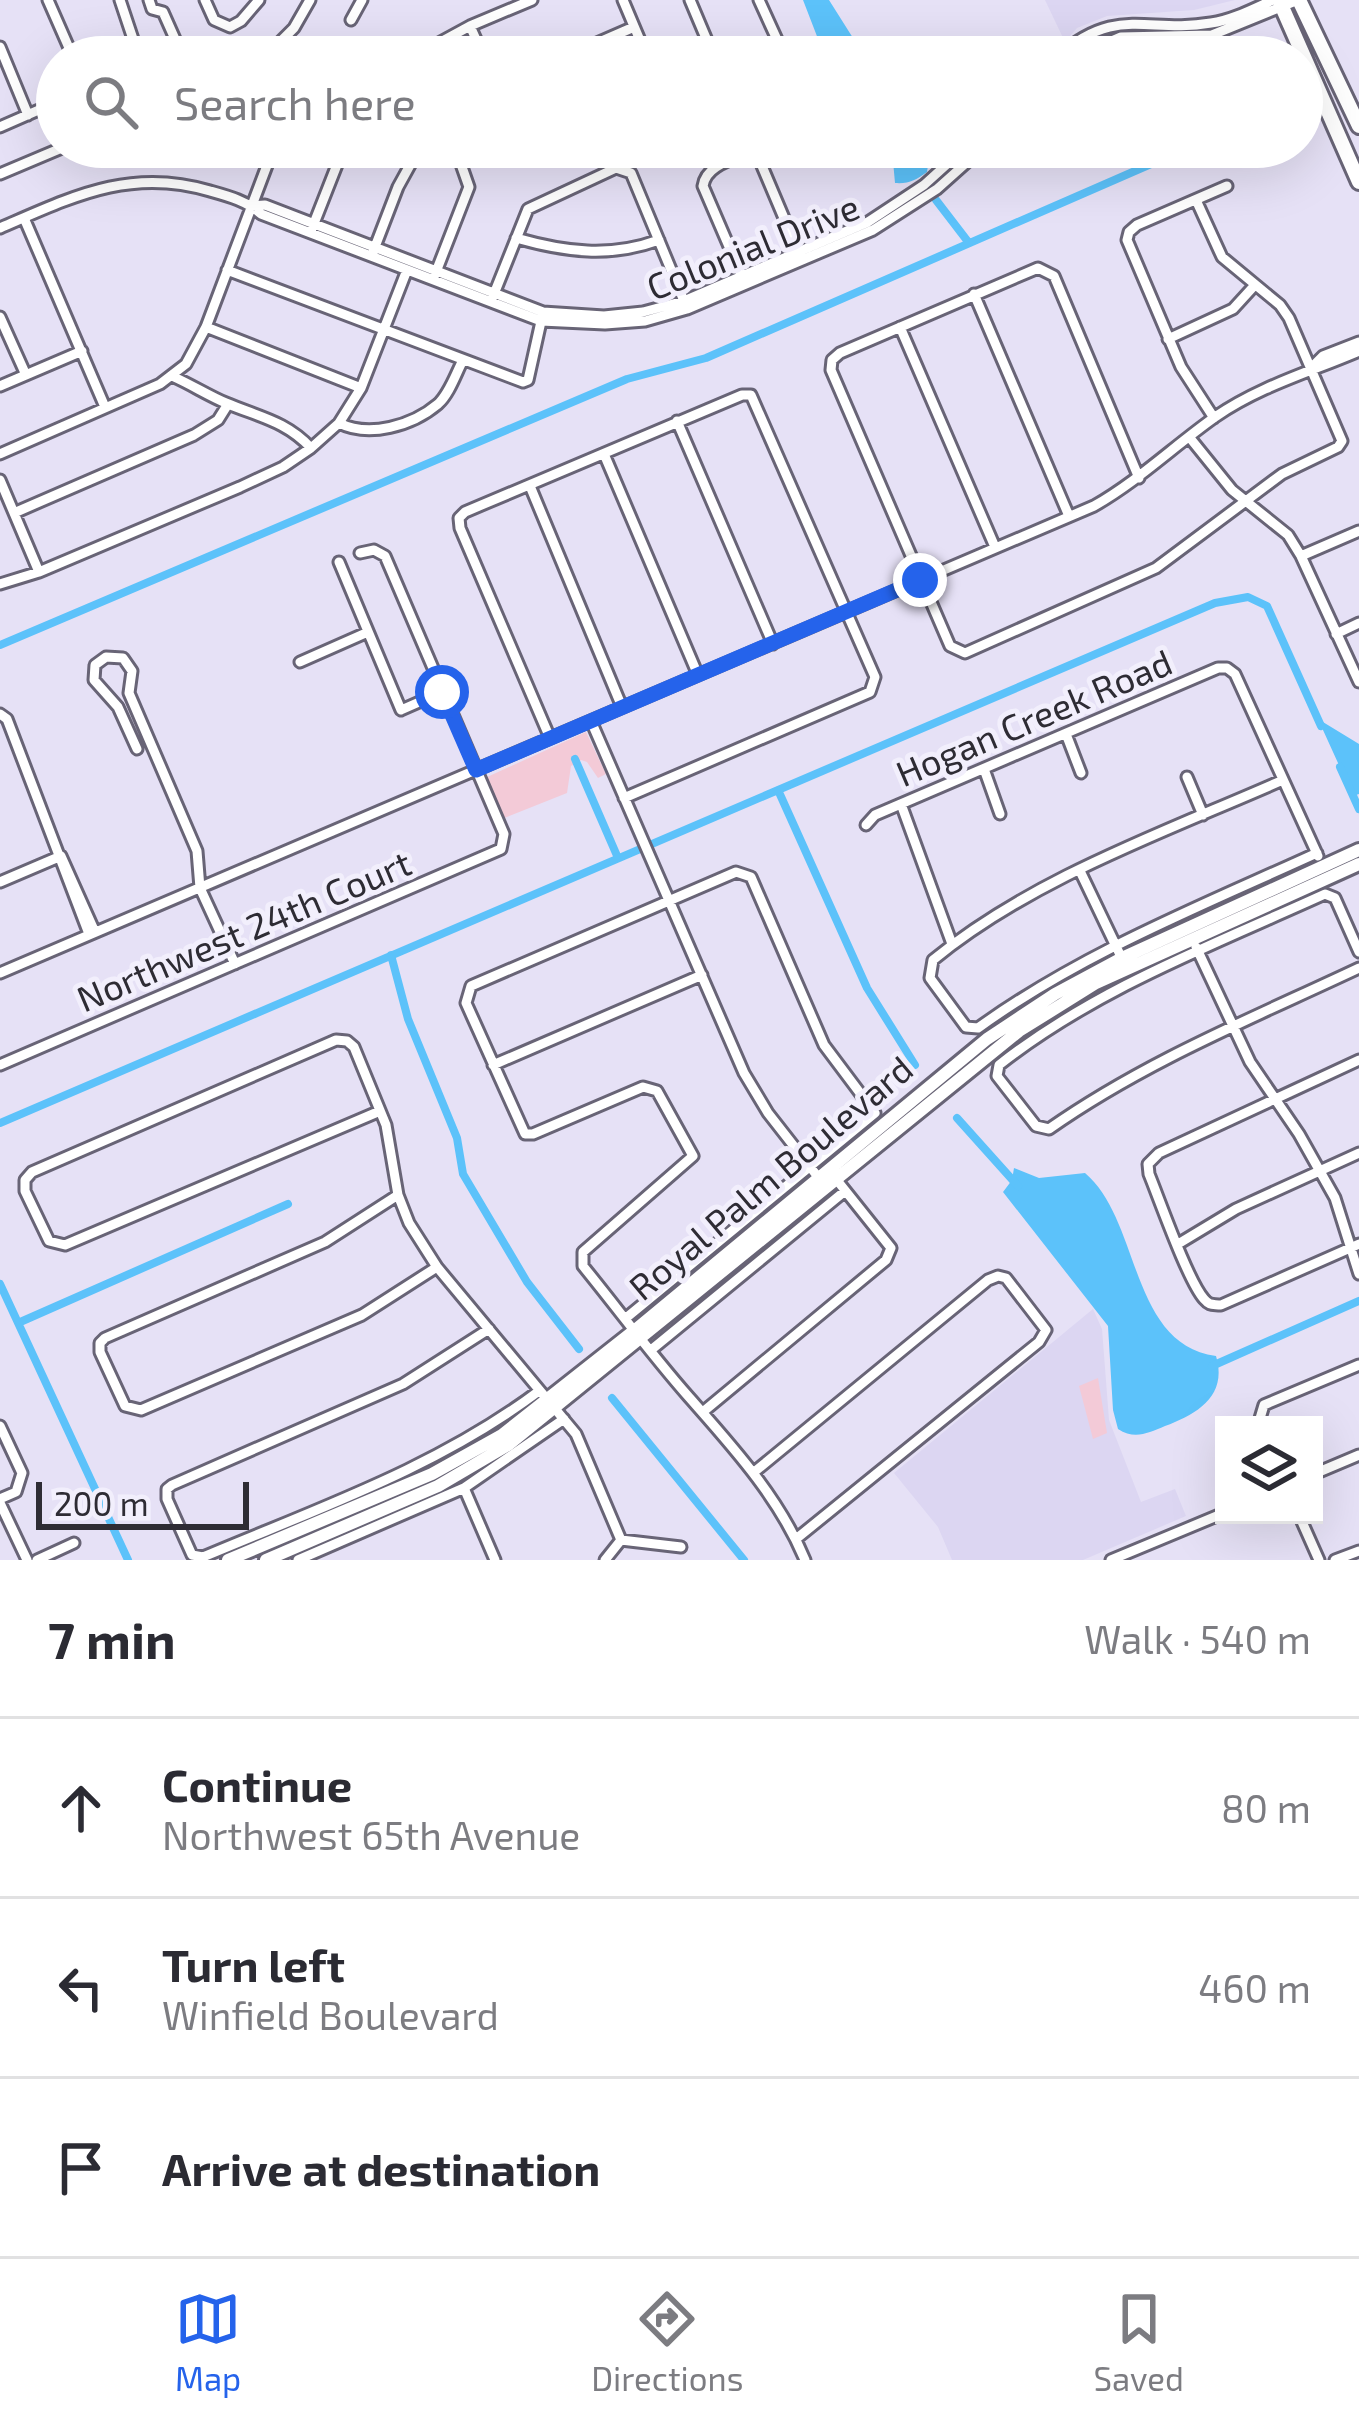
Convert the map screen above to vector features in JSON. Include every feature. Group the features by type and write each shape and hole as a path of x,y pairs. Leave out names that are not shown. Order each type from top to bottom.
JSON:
{"main road":[{"path":"1298,0 1315,36"},
{"path":"1278,2 1293,36"},
{"path":"1323,52 1359,126"},
{"path":"1323,102 1359,182"},
{"name":"Royal Palm Boulevard","path":"1193,938 1320,860 1359,850"},
{"name":"Royal Palm Boulevard","path":"643,1339 814,1172 838,1160 1011,1022 1122,957 1193,938 1359,864"},
{"name":"Royal Palm Boulevard","path":"228,1560 432,1474 551,1405 816,1204 1019,1031 1122,957"},
{"path":"838,1160 840,1185"},
{"path":"814,1172 816,1204"},
{"name":"Royal Palm Boulevard","path":"266,1560 439,1486 508,1444 551,1405"}],"street":[{"path":"48,0 64,36"},
{"path":"120,0 132,36"},
{"path":"149,0 152,9 167,7 176,36"},
{"path":"205,0 221,26 241,21 259,0"},
{"path":"286,36 310,0"},
{"path":"351,20 362,0"},
{"path":"452,36 532,0"},
{"path":"623,0 638,36"},
{"path":"690,0 705,36"},
{"path":"759,0 775,36"},
{"path":"1090,36 1118,25 1210,24 1298,0"},
{"path":"1166,36 1212,35 1278,2"},
{"path":"470,26 475,36"},
{"path":"613,36 634,27"},
{"path":"1,54 28,115"},
{"path":"0,128 36,111"},
{"path":"0,174 36,159"},
{"path":"0,454 174,376 186,364 206,327 266,168"},
{"path":"312,230 336,168"},
{"path":"373,253 408,168"},
{"path":"434,278 469,188 462,168"},
{"path":"492,300 532,204 616,168 631,173 686,305"},
{"path":"714,168 703,186 744,281"},
{"path":"762,168 800,257"},
{"name":"Colonial Drive","path":"0,228 80,194 143,180 184,183 542,316 625,322 686,305 873,230 950,168"},
{"path":"1214,418 1168,339 1127,240 1129,232 1227,186"},
{"path":"1139,478 1054,276 1046,269 974,294 832,360 831,370 920,580 950,646 964,653 1156,568 1282,474 1342,441 1289,318 1222,257 1196,200"},
{"path":"24,218 105,407"},
{"path":"516,238 562,251 612,252 659,240"},
{"path":"0,584 39,572 262,477 311,448 339,423 362,388 408,268"},
{"path":"227,270 523,382 528,380 542,316"},
{"path":"1168,339 1233,309 1254,286"},
{"path":"974,294 1069,516"},
{"path":"0,317 26,375"},
{"path":"206,327 362,388"},
{"path":"900,327 995,547"},
{"path":"0,974 1069,516 1139,478 1214,418 1263,388 1312,368 1323,356 1359,346"},
{"path":"0,386 82,351"},
{"path":"339,423 371,432 431,409 441,402 461,362"},
{"path":"174,376 228,404 278,421 311,448"},
{"path":"550,738 459,518 677,422 751,395 875,686 871,692 624,798"},
{"path":"14,513 194,436 218,420 228,404"},
{"path":"677,422 773,644"},
{"path":"1190,438 1246,503 1288,536 1359,682"},
{"path":"604,454 698,675"},
{"path":"0,480 39,572"},
{"path":"530,486 622,706"},
{"path":"1301,556 1359,531"},
{"path":"360,554 381,552 476,770"},
{"path":"339,562 400,710 442,692"},
{"path":"1336,634 1359,623"},
{"path":"300,662 368,632"},
{"path":"137,749 118,707 94,680 94,665 106,657 123,658 131,670 129,693 196,851 200,888 235,964"},
{"name":"Hogan Creek Road","path":"866,825 875,815 1218,668 1235,674 1283,779"},
{"path":"0,714 7,719 92,933"},
{"path":"591,721 754,1091 814,1172"},
{"path":"1066,734 1081,773"},
{"path":"984,769 1000,814"},
{"name":"Northwest 24th Court","path":"0,1065 501,849 505,842 476,770"},
{"path":"1186,777 1203,815"},
{"path":"1283,779 1320,860 971,1029 929,978 933,960 952,944 1080,871 1283,779"},
{"path":"902,804 952,944"},
{"path":"0,882 61,856"},
{"path":"1080,871 1122,957"},
{"path":"626,1318 814,1172 875,1113 824,1046 751,877 744,872 471,986 466,1003 525,1134 533,1135 643,1087 657,1091 693,1156 581,1258 626,1318 754,1473 806,1560"},
{"path":"1359,952 1335,898 1325,894 1193,938 998,1064 997,1076 1043,1131 1154,1062 1359,968"},
{"path":"1193,938 1273,1100 1321,1171 1355,1246 1359,1274"},
{"path":"493,1065 702,974"},
{"path":"380,1111 65,1245 49,1241 25,1191 25,1180 32,1172 53,1162 336,1040 347,1040 354,1047 380,1111 391,1141 398,1195 409,1223 437,1267 577,1434 621,1540"},
{"path":"1355,1246 1221,1306 1209,1304 1178,1244 1148,1164 1160,1153 1359,1060"},
{"path":"1178,1244 1236,1209 1359,1153"},
{"path":"704,1411 890,1252 840,1185"},
{"path":"398,1195 326,1242 100,1343 116,1388 131,1410 362,1315 437,1267"},
{"path":"754,1473 988,1280 1006,1278 1046,1330 1039,1342 796,1539"},
{"path":"489,1329 404,1384 167,1489 192,1555 203,1557 424,1464 497,1423 551,1405"},
{"path":"1260,1416 1264,1406 1359,1365"},
{"path":"298,1560 464,1488 551,1405"},
{"path":"0,1426 22,1474 16,1492 0,1501 27,1560"},
{"path":"1323,1470 1359,1455"},
{"path":"464,1488 495,1560"},
{"path":"1111,1560 1215,1517"},
{"path":"1303,1524 1319,1560"},
{"path":"621,1540 681,1547"},
{"path":"605,1560 621,1540"},
{"path":"37,1560 74,1543"},
{"path":"1335,1560 1359,1550"}],"shaded area":[{"path":"1045,0 1235,0 1194,10 1107,16 1062,36"},
{"path":"586,732 606,774 598,778 581,760 571,766 567,793 502,819 485,778"},
{"path":"1093,1309 1102,1329 1109,1420 1141,1502 1175,1489 1186,1516 1083,1560 952,1560 938,1527 894,1473"},
{"path":"1098,1378 1107,1433 1093,1439 1079,1386"}],"water":[{"path":"803,0 829,0 852,36 817,36"},
{"path":"894,168 928,168 912,181 895,183"},
{"path":"1318,719 1359,744 1359,794 1353,796"},
{"path":"1014,1168 1039,1178 1085,1173 1103,1194 1151,1305 1167,1329 1188,1347 1216,1356 1218,1382 1207,1402 1147,1433 1118,1429 1108,1326 1003,1192"}],"waterway":[{"path":"0,645 627,379 706,358 1142,168"},
{"path":"936,200 969,243"},
{"path":"0,1123 1215,603 1248,597 1267,606 1321,726"},
{"path":"575,759 618,858"},
{"path":"1340,767 1359,809"},
{"path":"778,790 867,988 915,1065"},
{"path":"391,955 408,1019 457,1138 463,1174 527,1282 579,1349"},
{"path":"957,1118 1018,1186"},
{"path":"18,1323 288,1204"},
{"path":"0,1284 128,1560"},
{"path":"1212,1366 1359,1301"},
{"path":"612,1398 744,1560"}],"route":[{"path":"442,692 476,770 920,580"}]}
